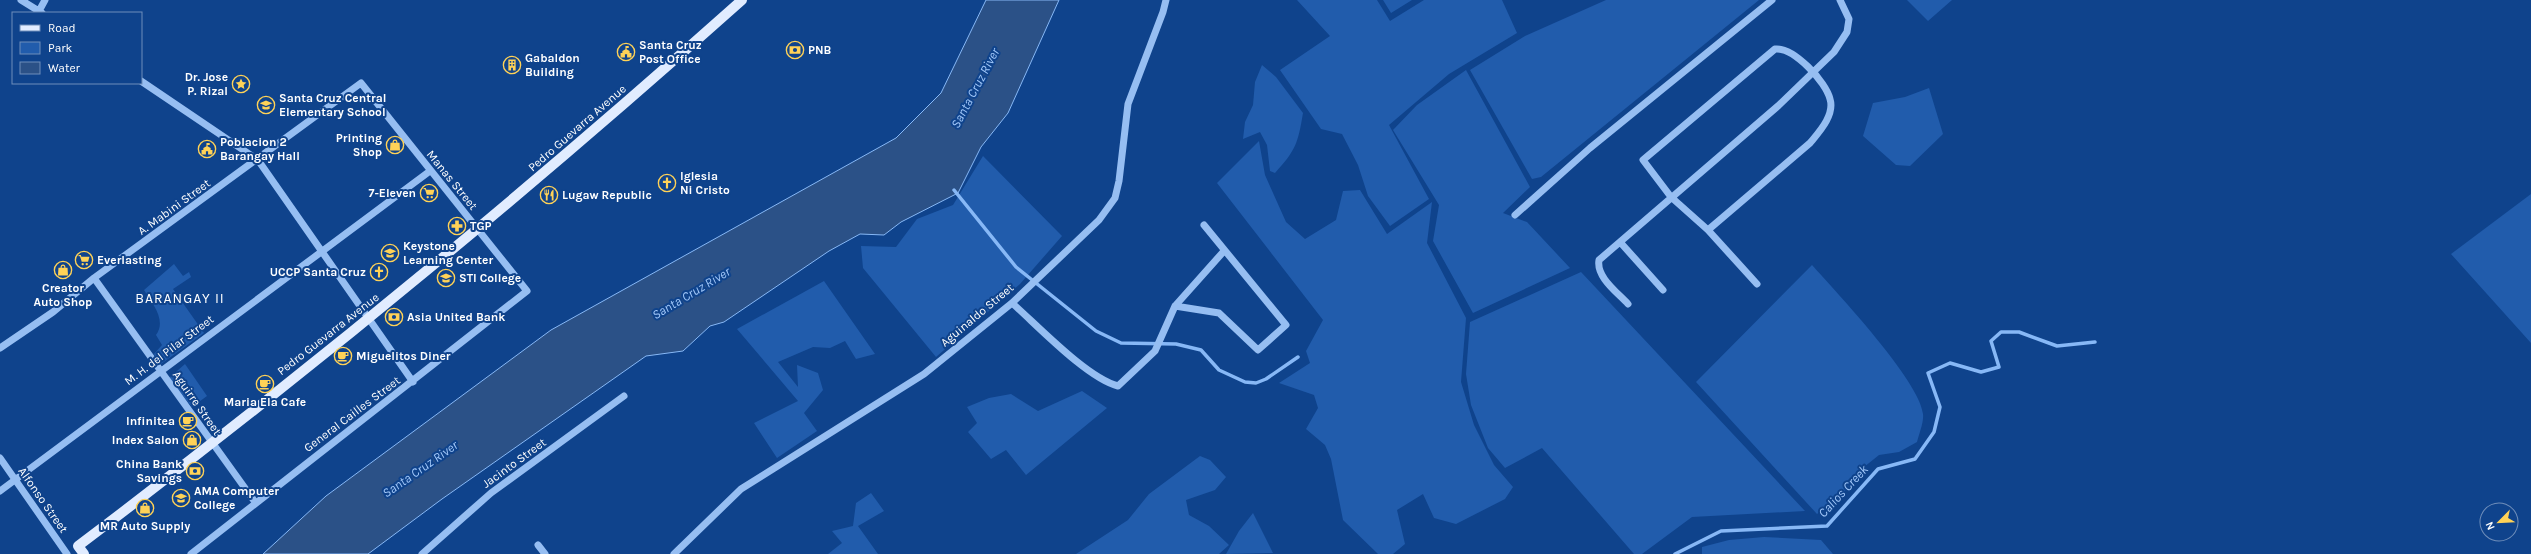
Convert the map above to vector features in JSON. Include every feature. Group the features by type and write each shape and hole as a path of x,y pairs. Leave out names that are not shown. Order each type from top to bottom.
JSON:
{"main road":[{"name":"Pedro Guevarra Avenue","path":"81,550 212,443 369,319 478,229 742,0"}],"street":[{"path":"21,0 40,12 45,0"},
{"name":"Aguinaldo Street","path":"674,554 741,489 924,374 1012,303 1035,279 1099,220 1115,198 1119,181 1128,104 1163,12 1166,0"},
{"path":"1515,215 1590,148 1772,0"},
{"path":"1628,304 1602,276 1597,267 1599,260 1778,106 1834,52 1847,32 1849,19 1840,0"},
{"path":"1708,230 1810,143 1822,130 1829,113 1831,100 1812,72 1795,55 1783,48 1775,49 1643,160 1671,197 1708,230 1757,284"},
{"path":"142,82 258,160 413,382"},
{"name":"Manas Street","path":"361,83 527,291"},
{"name":"A. Mabini Street","path":"0,348 53,312 94,278 258,160 361,83"},
{"name":"M. H. del Pilar Street","path":"0,491 430,171"},
{"path":"1175,306 1219,313 1258,350 1286,325 1204,226"},
{"path":"1620,242 1663,290"},
{"path":"1012,303 1078,361 1108,384 1118,386 1155,351 1175,306 1224,250"},
{"name":"Aguirre Street","path":"94,278 255,502"},
{"name":"General Cailles Street","path":"191,554 255,502 413,382 527,291"},
{"name":"Jacinto Street","path":"422,554 491,493 624,396"},
{"name":"Alfonso Street","path":"0,458 67,554"},
{"path":"538,545 545,554"},
{"name":"Pedro Guevarra Avenue","path":"67,554 81,550"}],"green space":[{"path":"1297,0 1377,0 1390,21 1424,0 1502,0 1517,33 1449,74 1389,125 1429,199 1390,226 1368,196 1358,165 1342,134 1321,129 1280,70 1330,36"},
{"path":"1383,0 1412,0 1391,13"},
{"path":"1606,0 1759,0 1541,177 1532,179 1470,70 1525,36"},
{"path":"1907,0 1952,0 1928,21"},
{"path":"1262,65 1276,77 1303,113 1295,146 1288,158 1275,173 1270,171 1267,145 1260,132 1243,139 1245,122 1253,105 1255,82"},
{"path":"1466,70 1530,187 1503,213 1527,222 1570,268 1473,313 1433,241 1439,205 1393,130 1417,105"},
{"path":"1929,88 1943,134 1910,166 1896,165 1863,136 1873,103 1905,97"},
{"path":"1259,141 1265,175 1286,222 1305,239 1336,220 1343,191 1360,190 1387,234 1432,202 1427,243 1466,318 1461,382 1474,425 1494,465 1513,487 1505,499 1456,524 1434,518 1423,494 1397,510 1405,544 1393,554 1378,554 1343,520 1331,459 1325,445 1306,429 1318,408 1314,395 1279,383 1310,363 1306,351 1323,320 1217,183"},
{"path":"983,156 1062,236 1020,284 936,357 863,268 861,246 896,247 917,219 953,205"},
{"path":"2531,194 2531,343 2451,254"},
{"path":"174,264 183,276 189,272 191,277 173,289 204,333 161,364 154,354 162,345 156,335 159,329 159,318 154,306 144,290"},
{"path":"1812,265 1876,338 1893,360 1908,381 1918,399 1923,414 1917,442 1899,452 1879,455 1864,467 1858,480 1817,514 1696,382"},
{"path":"1581,272 1805,511 1692,517 1642,554 1634,554 1542,448 1505,468 1488,448 1471,405 1466,374 1470,322"},
{"path":"824,281 875,354 856,359 845,341 830,348 813,347 778,362 798,387 797,365 818,373 823,390 804,413 817,431 777,458 754,423 798,401 737,329"},
{"path":"185,364 207,396 192,407 169,378"},
{"path":"1082,391 1107,408 1026,475 1006,450 991,459 968,432 977,423 967,407 989,398 1011,394 1038,411"},
{"path":"1200,456 1210,460 1226,477 1215,490 1186,500 1189,515 1209,526 1229,545 1219,554 1076,554 1128,520 1149,494"},
{"path":"871,493 884,511 858,526 878,554 828,554 842,543 832,531 853,526 856,503"},
{"path":"1253,513 1273,553 1226,554 1239,531"},
{"path":"1764,537 1821,540 1833,554 1702,554 1702,547 1729,540"}],"water":[{"name":"Santa Cruz River","path":"986,0 1059,0 1008,113 981,147 958,193 901,222 884,235 860,234 829,251 724,322 710,326 683,351 646,356 442,499 368,554 263,554 326,496 551,330 896,138 941,93"}],"waterway":[{"path":"954,190 1016,267 1096,331 1121,343 1176,344 1201,350 1219,370 1245,382 1256,383 1266,379 1298,357"},
{"name":"Calios Creek","path":"1675,554 1721,531 1827,526 1878,469 1915,459 1934,432 1940,407 1928,373 1950,363 1981,372 1999,367 1991,341 2001,332 2019,332 2057,346 2095,342"}],"place":[{"name":"PNB","path":"795,50"},
{"name":"Santa Cruz Post Office","path":"626,52"},
{"name":"Gabaldon Building","path":"512,65"},
{"name":"Dr. Jose P. Rizal","path":"241,84"},
{"name":"Santa Cruz Central Elementary School","path":"266,105"},
{"name":"Printing Shop","path":"395,145"},
{"name":"Poblacion 2 Barangay Hall","path":"207,149"},
{"name":"Iglesia Ni Cristo","path":"667,183"},
{"name":"7-Eleven","path":"429,193"},
{"name":"Lugaw Republic","path":"549,195"},
{"name":"TGP","path":"457,226"},
{"name":"Keystone Learning Center","path":"390,253"},
{"name":"Everlasting","path":"84,260"},
{"name":"Creator Auto Shop","path":"63,270"},
{"name":"UCCP Santa Cruz","path":"379,272"},
{"name":"STI College","path":"446,278"},
{"name":"Asia United Bank","path":"394,317"},
{"name":"Miguelitos Diner","path":"343,356"},
{"name":"Maria Ela Cafe","path":"265,384"},
{"name":"Infinitea","path":"188,421"},
{"name":"Index Salon","path":"192,440"},
{"name":"China Bank Savings","path":"195,471"},
{"name":"AMA Computer College","path":"181,498"},
{"name":"MR Auto Supply","path":"145,508"}],"district":[{"name":"BARANGAY II","path":"180,298"}]}
